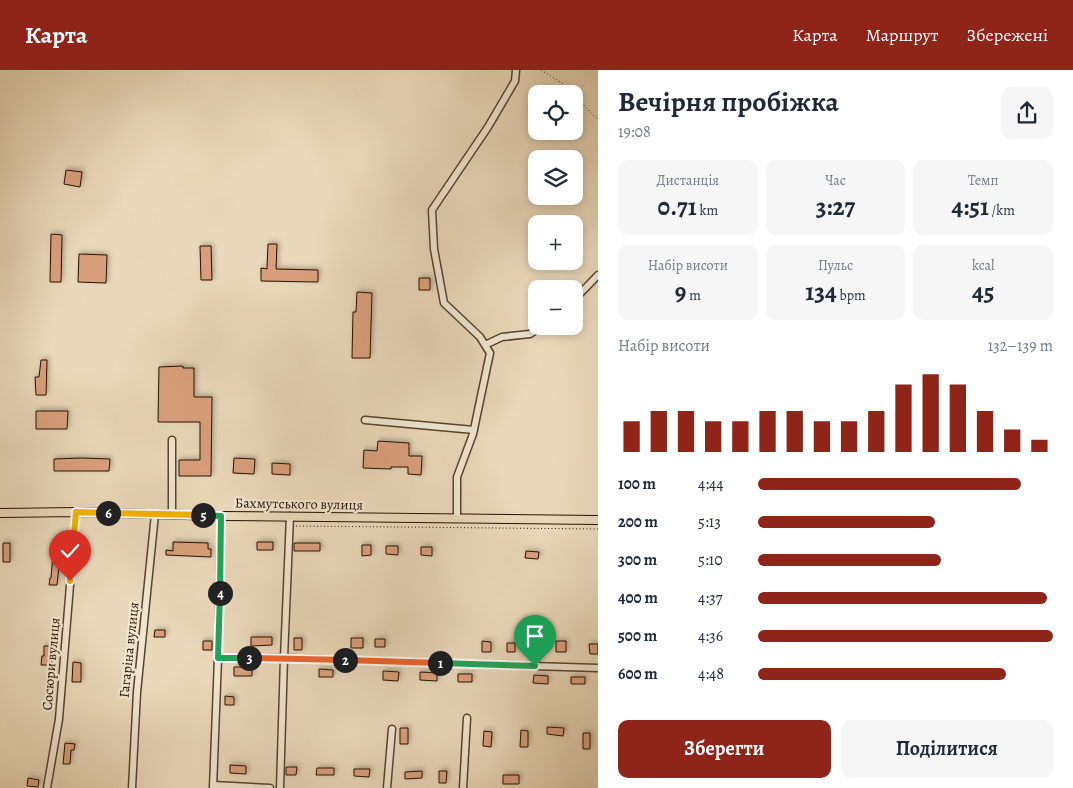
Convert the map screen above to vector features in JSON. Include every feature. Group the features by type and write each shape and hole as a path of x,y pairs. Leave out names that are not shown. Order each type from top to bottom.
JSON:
{"main road":[{"name":"Бахмутського вулиця","path":"0,513 76,512 221,516 598,520"}],"street":[{"path":"457,518 457,478 474,430 490,353 480,337 444,303 434,249 432,210 502,104 515,80 516,70"},
{"path":"583,291 598,275"},
{"path":"485,345 502,338 528,334"},
{"path":"365,420 474,430"},
{"path":"172,440 172,514"},
{"name":"Сосюри вулиця","path":"47,788 58,719 76,512"},
{"name":"Гагаріна вулиця","path":"132,788 137,692 155,514"},
{"path":"221,516 213,787 270,788"},
{"path":"280,788 290,516"},
{"path":"218,658 284,658 598,668"},
{"path":"463,788 467,718"},
{"path":"387,788 392,729"}],"path":[{"path":"541,70 564,85"},
{"path":"583,104 598,120"},
{"path":"290,526 598,529"}],"building":[{"path":"66,170 82,172 80,187 64,184"},
{"path":"51,234 62,235 61,282 50,282"},
{"path":"268,244 277,244 276,269 318,270 318,282 261,281 261,268 267,269"},
{"path":"200,246 211,246 212,280 201,280"},
{"path":"79,254 107,255 106,283 78,282"},
{"path":"419,278 430,278 430,290 419,290"},
{"path":"357,292 372,293 370,358 352,358 353,312 356,312"},
{"path":"41,360 47,360 46,395 36,395 35,377 39,377"},
{"path":"183,366 183,368 194,368 194,397 212,397 211,476 179,476 179,460 200,460 200,422 158,422 159,367"},
{"path":"36,411 68,411 67,429 36,429"},
{"path":"378,441 409,443 409,456 422,456 421,475 408,474 408,467 391,467 391,469 363,468 364,450 377,451"},
{"path":"234,458 255,459 254,474 233,473"},
{"path":"54,459 110,459 109,471 54,471"},
{"path":"272,463 290,464 290,475 272,474"},
{"path":"173,542 208,543 208,549 211,549 211,557 166,555 166,550 173,551"},
{"path":"257,542 273,542 273,550 257,550"},
{"path":"3,543 10,543 10,562 3,562"},
{"path":"294,543 320,543 320,551 294,551"},
{"path":"362,545 371,545 371,555 362,556"},
{"path":"52,546 61,546 57,585 49,585 53,554"},
{"path":"386,546 398,546 398,555 386,554"},
{"path":"421,547 432,547 432,556 421,555"},
{"path":"526,551 539,552 538,559 525,558"},
{"path":"155,630 165,630 165,637 154,637"},
{"path":"527,633 536,633 536,641 527,642"},
{"path":"251,637 272,637 272,645 251,646"},
{"path":"294,638 302,638 302,650 294,650"},
{"path":"351,638 363,638 363,648 351,648"},
{"path":"375,639 385,639 385,647 375,647"},
{"path":"203,641 212,641 212,650 203,650"},
{"path":"482,641 491,642 491,652 482,652"},
{"path":"556,641 566,641 566,652 556,652"},
{"path":"507,643 515,643 515,652 507,652"},
{"path":"589,644 598,644 598,654 590,654"},
{"path":"44,646 53,646 51,665 41,665 42,656 44,656"},
{"path":"73,662 81,663 81,682 72,682"},
{"path":"234,667 252,667 252,676 234,676"},
{"path":"319,669 333,670 333,677 319,677"},
{"path":"383,671 399,672 398,681 383,680"},
{"path":"420,672 437,673 437,681 420,680"},
{"path":"458,674 472,674 472,682 458,682"},
{"path":"534,675 548,676 548,684 533,683"},
{"path":"571,677 585,677 585,684 571,684"},
{"path":"225,696 234,697 234,705 225,705"},
{"path":"547,727 564,728 563,736 547,734"},
{"path":"400,728 408,728 408,744 400,744"},
{"path":"521,730 528,731 528,747 520,747"},
{"path":"484,731 492,732 491,747 483,746"},
{"path":"583,733 590,733 590,749 583,749"},
{"path":"65,743 75,744 74,750 71,750 70,764 63,764"},
{"path":"230,765 246,766 246,774 230,773"},
{"path":"286,767 297,767 296,775 286,775"},
{"path":"317,768 334,768 334,775 316,775"},
{"path":"354,769 370,769 369,777 354,776"},
{"path":"422,771 422,778 405,779 405,772"},
{"path":"439,771 447,771 446,783 439,783"},
{"path":"503,775 519,775 519,784 503,784"},
{"path":"28,778 39,780 38,787 27,786"}],"route":[{"path":"70,581 76,512 221,516 218,658 284,658 535,666"}]}
